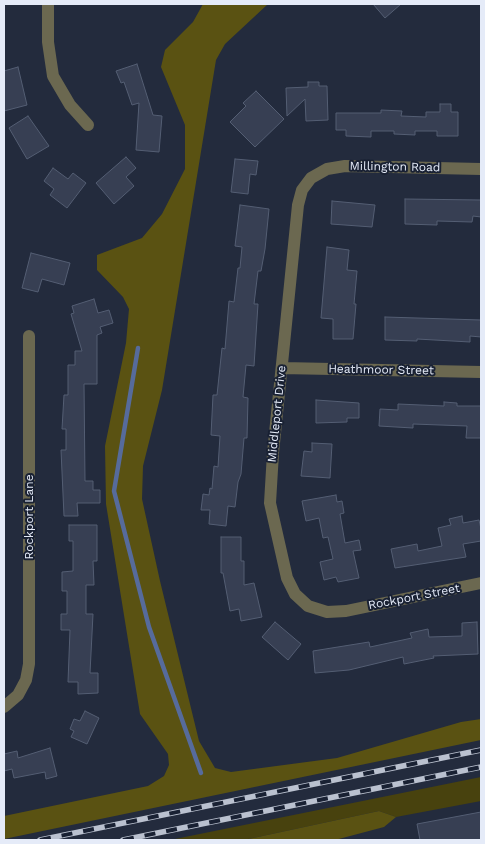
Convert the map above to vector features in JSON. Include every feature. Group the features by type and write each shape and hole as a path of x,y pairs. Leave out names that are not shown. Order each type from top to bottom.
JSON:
{"street":[{"path":"48,4 48,42 53,76 70,105 88,125"},
{"name":"Millington Road","path":"311,178 327,169 345,166 481,169"},
{"name":"Middleport Drive","path":"311,178 302,190 298,205 270,502 287,578 295,594 308,606 326,612 346,610"},
{"name":"Rockport Lane","path":"4,707 18,695 26,680 29,664 29,336"},
{"name":"Heathmoor Street","path":"282,368 481,372"},
{"name":"Rockport Street","path":"346,610 481,583"}],"shaded area":[{"path":"203,4 268,4 225,44 216,60 162,390 143,466 142,499 199,741 215,768 231,772 337,758 461,722 481,719 481,740 4,839 4,816 148,786 164,776 169,765 168,754 140,714 106,504 105,446 126,343 129,309 123,297 97,270 97,255 142,238 162,214 185,169 185,125 161,67 165,50 193,22"},
{"path":"481,777 481,801 396,817 379,811 244,840 170,840"},
{"path":"379,811 396,817 384,827 335,840 244,840"}],"building":[{"path":"373,4 401,4 385,18"},
{"path":"137,64 153,115 162,116 159,152 136,150 139,103 132,105 124,82 121,83 116,71"},
{"path":"18,67 27,105 4,111 4,71"},
{"path":"308,82 319,82 319,86 327,86 328,120 306,121 305,99 287,116 286,88 308,87"},
{"path":"256,91 284,119 255,147 230,122 246,106 243,103"},
{"path":"440,104 451,104 451,112 458,112 458,136 437,136 437,131 415,131 415,135 394,134 394,131 371,131 371,137 346,136 346,130 336,130 336,113 381,113 381,110 402,111 401,116 426,117 426,112 440,112"},
{"path":"28,116 49,146 27,159 9,128"},
{"path":"126,157 136,168 126,177 134,186 114,204 96,183"},
{"path":"235,159 258,161 256,175 250,174 248,194 231,192"},
{"path":"53,168 68,179 73,173 86,183 67,208 50,195 54,189 44,181"},
{"path":"405,199 481,200 481,217 473,216 472,222 437,221 437,225 405,224"},
{"path":"332,201 375,205 372,227 331,224"},
{"path":"240,205 269,209 265,249 261,271 258,271 254,304 258,304 254,366 246,365 243,397 248,398 247,438 244,438 241,474 238,482 235,507 228,506 226,526 209,524 210,510 201,510 203,494 209,495 210,488 212,489 214,466 218,467 220,436 211,435 213,395 217,395 222,348 225,349 229,301 234,302 238,268 240,268 242,247 235,246"},
{"path":"327,247 349,250 347,270 357,271 353,339 333,339 333,319 321,318"},
{"path":"31,253 70,263 64,285 42,279 38,292 22,288"},
{"path":"94,299 98,313 109,310 113,323 100,327 102,333 97,335 97,384 84,384 85,481 93,481 93,490 100,490 100,503 77,503 78,516 64,516 61,450 66,450 66,429 62,429 64,395 68,395 68,365 75,365 75,351 82,351 71,314 74,313 72,306"},
{"path":"385,317 481,320 481,337 470,336 470,342 417,339 417,341 385,340"},
{"path":"316,400 359,403 359,418 347,418 347,422 316,423"},
{"path":"444,402 457,403 457,406 481,406 481,438 466,438 467,426 413,424 413,428 379,426 380,409 398,410 398,404 444,406"},
{"path":"312,443 332,444 330,478 301,476 304,451 312,452"},
{"path":"336,495 337,502 342,501 344,513 340,514 345,543 359,540 361,550 353,551 359,578 338,582 336,577 324,580 320,562 333,559 328,537 323,538 319,518 306,521 302,501"},
{"path":"462,516 463,523 479,520 481,529 481,541 463,544 466,557 395,568 391,549 417,544 418,551 442,546 438,528 451,525 449,519"},
{"path":"69,525 97,525 97,561 93,561 94,585 86,585 86,614 93,614 90,673 98,673 98,693 78,694 78,682 68,682 70,630 61,630 61,614 67,614 67,591 62,591 62,572 73,571 73,541 69,541"},
{"path":"221,537 241,537 244,585 254,583 262,617 241,621 239,609 230,611 223,573 221,573"},
{"path":"275,622 301,644 288,660 262,637"},
{"path":"477,622 478,654 433,656 434,658 404,664 403,657 349,670 315,673 313,651 369,642 370,647 412,638 410,633 428,629 429,637 462,636 462,623"},
{"path":"85,711 99,718 87,744 71,737 74,731 70,729 74,719 80,721"},
{"path":"50,748 57,776 46,779 45,772 14,778 12,769 4,771 4,754 17,751 18,758"},
{"path":"481,812 481,840 420,840 417,824"}],"waterway":[{"path":"138,348 114,491 149,627 201,773"}],"railway":[{"path":"40,840 481,750"},
{"path":"123,840 481,767"}]}
